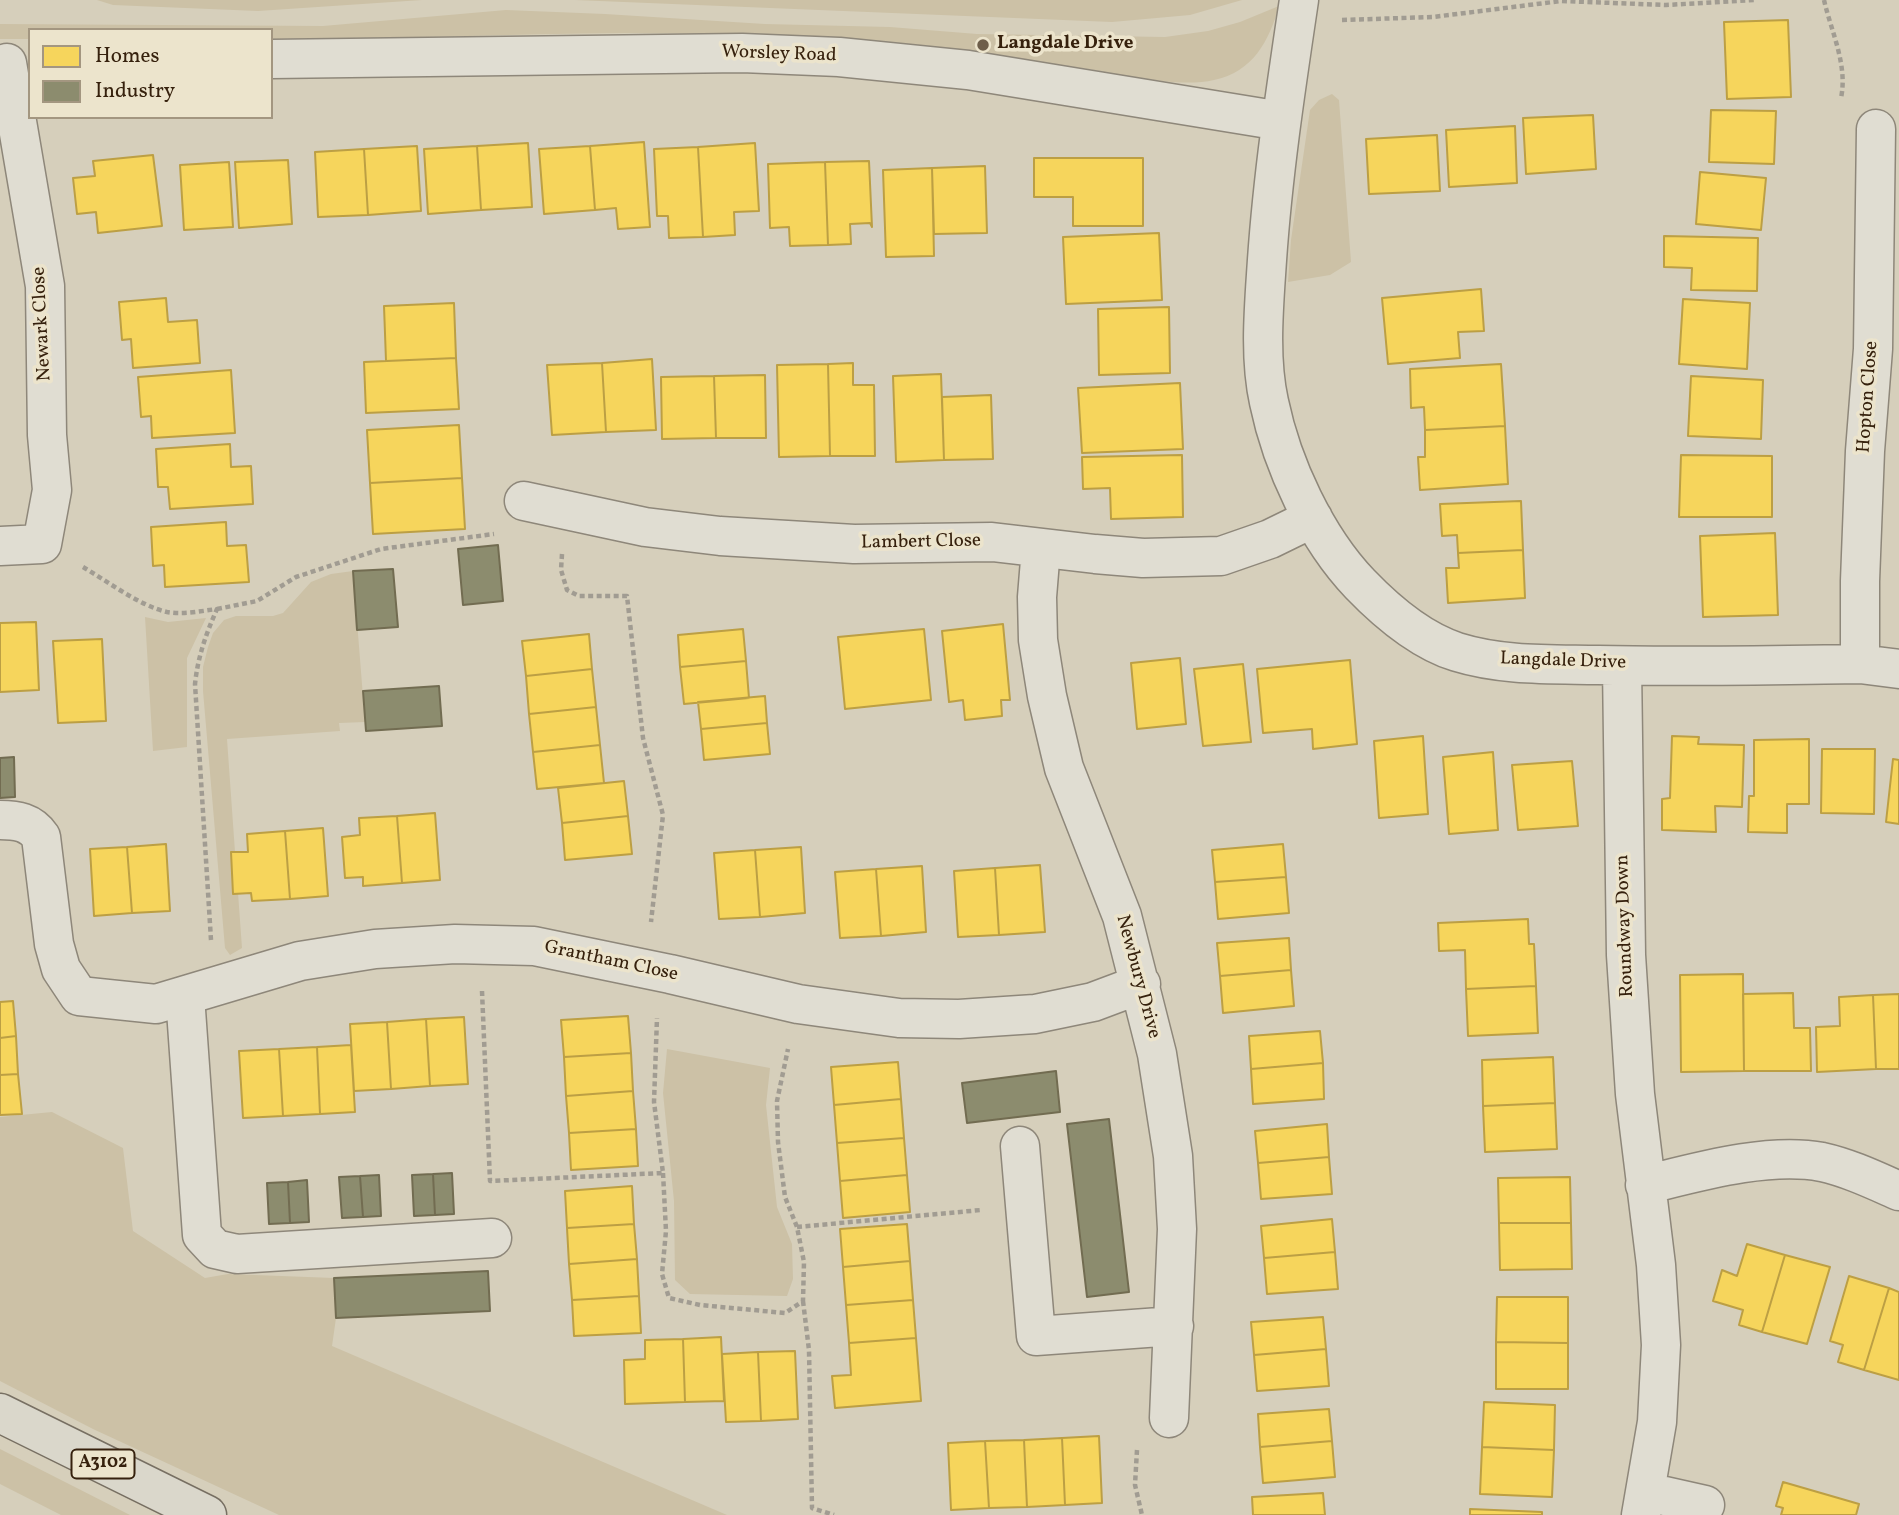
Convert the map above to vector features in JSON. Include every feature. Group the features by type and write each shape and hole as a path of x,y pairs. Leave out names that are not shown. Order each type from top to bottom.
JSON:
{"main road":[{"name":"A3102","path":"0,1413 206,1515"}],"street":[{"name":"Langdale Drive","path":"1298,3 1281,121 1269,236 1264,352 1269,402 1286,457 1312,518 1338,561 1377,602 1415,632 1455,652 1509,663 1622,666 1860,664 1899,669"},
{"name":"Worsley Road","path":"273,59 742,53 839,57 980,72 1281,121"},
{"name":"Newark Close","path":"12,63 45,286 47,435 52,490 43,544"},
{"name":"Hopton Close","path":"1860,664 1865,451 1873,349 1876,129"},
{"name":"Lambert Close","path":"524,501 645,527 719,536 854,544 992,541 1143,558 1221,556 1270,539 1312,518"},
{"path":"0,546 43,544"},
{"name":"Newbury Drive","path":"1041,548 1037,597 1038,640 1047,696 1064,768 1122,916 1141,984 1157,1054 1173,1156 1177,1229 1169,1418"},
{"name":"Roundway Down","path":"1622,666 1626,955 1635,1094 1656,1265 1661,1345 1657,1422 1644,1504 1705,1505"},
{"name":"Grantham Close","path":"0,820 30,825 41,837 54,944 61,969 79,996 156,1004 300,961 375,949 480,944 534,946 655,970 798,1004 899,1018 1035,1014 1093,1002 1141,984"},
{"path":"200,992 202,1235 215,1249 237,1254 492,1238"},
{"path":"1020,1146 1036,1336 1174,1326"},
{"path":"1645,1185 1715,1167 1779,1161 1822,1162 1863,1175 1899,1191"}],"path":[{"path":"1298,3 1344,21 1433,18 1561,1 1666,5 1754,0"},
{"path":"1824,0 1839,52 1844,87 1835,127 1876,129"},
{"path":"43,544 148,605 166,612 186,613 257,601 296,577 381,549 495,534 516,521 524,501"},
{"path":"565,510 561,570 567,590 579,596 627,596 643,738 663,815 650,929 655,970 658,1043 654,1102 663,1173 666,1231 662,1274 669,1298 700,1305 785,1313 803,1301"},
{"path":"200,992 195,684 197,660 217,609"},
{"path":"480,944 489,1181 663,1173"},
{"path":"798,1004 778,1101 778,1142 785,1197 797,1227 804,1262 803,1301 809,1350 812,1508 834,1515"},
{"path":"797,1227 1025,1205"}],"shaded area":[{"path":"97,0 422,0 258,11 113,5"},
{"path":"575,0 1242,0 1190,15 1112,22"},
{"path":"1279,6 1264,43 1249,62 1228,76 1200,82 1151,80 935,47 726,35 630,33 273,39 273,28 28,28 28,39 0,39 0,24 323,26 506,10 765,24 890,27 977,34 1165,37 1208,31 1240,22"},
{"path":"1332,94 1339,100 1351,262 1330,275 1288,282 1291,240 1310,110 1319,100"},
{"path":"353,571 365,722 339,723 340,731 227,739 235,852 231,853 233,894 238,893 242,948 230,955 225,948 203,691 203,667 208,647 213,633 224,620 236,616 273,616 283,613 311,582 331,574"},
{"path":"145,617 168,622 206,618 187,658 187,747 153,751"},
{"path":"667,1049 770,1068 766,1105 777,1207 792,1244 793,1279 787,1296 690,1294 675,1280 674,1201 663,1093"},
{"path":"52,1112 123,1148 133,1231 205,1278 228,1274 334,1278 336,1318 332,1346 727,1515 279,1515 93,1429 0,1381 0,1117"},
{"path":"0,1449 130,1515 61,1515 0,1484"}],"building: Homes":[{"path":"1788,20 1791,97 1727,99 1724,22"},
{"path":"1711,110 1776,111 1774,164 1709,162"},
{"path":"1593,115 1596,169 1526,174 1523,118"},
{"path":"1515,126 1517,183 1449,187 1446,130"},
{"path":"1437,135 1440,191 1369,194 1366,139"},
{"path":"644,142 650,227 618,229 616,208 595,210 590,146"},
{"path":"528,143 532,207 481,210 477,146"},
{"path":"755,143 759,211 734,212 735,235 703,237 698,147"},
{"path":"417,146 421,211 368,215 364,149"},
{"path":"477,146 481,210 428,214 424,149"},
{"path":"590,146 595,210 544,214 539,149"},
{"path":"698,147 703,237 669,238 668,216 657,216 654,149"},
{"path":"364,149 368,215 318,217 315,152"},
{"path":"153,155 162,226 98,233 96,212 77,214 73,178 95,176 93,161"},
{"path":"1034,158 1143,158 1143,226 1073,226 1073,197 1034,197"},
{"path":"288,160 292,224 239,228 235,162"},
{"path":"869,161 872,227 870,223 850,224 851,244 828,245 825,162"},
{"path":"229,162 233,227 184,230 180,165"},
{"path":"825,162 828,245 790,246 789,227 770,228 768,164"},
{"path":"985,166 987,233 934,234 932,168"},
{"path":"932,168 934,256 886,257 883,170"},
{"path":"1700,172 1766,178 1761,230 1696,224"},
{"path":"1159,233 1162,300 1066,304 1063,237"},
{"path":"1664,236 1758,238 1757,291 1691,290 1692,268 1664,267"},
{"path":"1481,289 1484,331 1458,332 1460,358 1388,364 1382,298"},
{"path":"166,298 168,322 197,320 200,363 133,368 131,339 122,340 119,302"},
{"path":"1683,299 1750,303 1747,369 1679,364"},
{"path":"454,303 456,358 386,361 384,306"},
{"path":"1169,307 1170,373 1099,375 1098,309"},
{"path":"456,358 459,409 366,413 364,362"},
{"path":"652,359 656,430 606,432 602,363"},
{"path":"602,363 606,432 552,435 547,365"},
{"path":"853,363 853,385 874,385 875,456 830,456 828,364"},
{"path":"828,364 830,456 779,457 777,365"},
{"path":"1501,364 1505,426 1425,430 1424,407 1411,408 1410,369"},
{"path":"231,370 235,433 152,438 151,416 141,417 138,377"},
{"path":"941,374 944,460 896,462 893,376"},
{"path":"765,375 766,438 716,438 714,376"},
{"path":"714,376 716,438 662,439 661,377"},
{"path":"1691,376 1763,380 1761,439 1688,436"},
{"path":"1180,383 1183,449 1082,453 1078,388"},
{"path":"991,395 993,459 944,460 942,397"},
{"path":"459,425 462,478 370,483 367,430"},
{"path":"1505,426 1508,484 1420,490 1418,457 1425,457 1425,430"},
{"path":"230,444 231,467 251,466 253,504 170,509 168,487 158,487 156,449"},
{"path":"1182,455 1183,517 1111,519 1110,488 1083,489 1082,457"},
{"path":"1681,455 1772,456 1772,517 1679,517"},
{"path":"462,478 465,529 373,534 370,483"},
{"path":"1521,501 1523,550 1458,553 1457,535 1442,536 1440,504"},
{"path":"226,522 227,546 246,545 249,582 165,587 164,565 153,566 151,527"},
{"path":"1775,533 1778,615 1703,617 1700,536"},
{"path":"1523,550 1525,598 1448,603 1446,568 1459,568 1458,553"},
{"path":"36,622 39,690 0,692 0,623"},
{"path":"1003,624 1010,700 1001,700 1002,716 965,720 963,700 949,702 942,631"},
{"path":"743,629 746,661 680,667 678,635"},
{"path":"924,629 931,700 845,709 838,637"},
{"path":"589,634 592,669 526,676 522,641"},
{"path":"102,639 106,721 58,723 53,641"},
{"path":"1180,658 1186,724 1137,729 1131,663"},
{"path":"1350,660 1357,744 1313,749 1312,729 1263,733 1257,669"},
{"path":"746,661 749,698 684,704 680,667"},
{"path":"1243,664 1251,742 1203,746 1194,669"},
{"path":"592,669 596,707 529,714 526,676"},
{"path":"765,696 767,723 701,729 698,702"},
{"path":"596,707 600,745 533,752 529,714"},
{"path":"767,723 770,754 704,760 701,729"},
{"path":"1423,736 1428,814 1379,818 1374,741"},
{"path":"1672,736 1699,737 1698,744 1744,745 1742,807 1715,806 1716,832 1662,830 1662,799 1670,798"},
{"path":"1809,739 1809,804 1787,804 1787,833 1748,832 1749,796 1754,796 1754,740"},
{"path":"600,745 604,783 537,789 533,752"},
{"path":"1822,749 1875,749 1874,814 1821,813"},
{"path":"1493,752 1498,830 1449,834 1443,757"},
{"path":"1893,759 1899,760 1899,824 1886,822"},
{"path":"1572,761 1578,826 1518,830 1512,765"},
{"path":"624,781 628,816 562,823 558,788"},
{"path":"435,813 440,880 402,883 397,816"},
{"path":"397,816 402,883 363,886 363,877 345,878 342,837 360,835 359,818"},
{"path":"628,816 632,854 565,860 562,823"},
{"path":"323,828 328,896 290,899 285,831"},
{"path":"285,831 290,899 252,901 251,893 233,894 231,852 248,852 247,834"},
{"path":"166,844 170,911 132,913 127,847"},
{"path":"1283,844 1286,877 1215,882 1212,850"},
{"path":"127,847 132,913 94,916 90,849"},
{"path":"801,847 805,913 760,917 755,850"},
{"path":"755,850 760,917 719,919 714,853"},
{"path":"1040,865 1045,932 999,935 995,868"},
{"path":"922,866 926,932 881,936 876,869"},
{"path":"995,868 999,935 958,937 954,871"},
{"path":"876,869 881,936 840,938 835,872"},
{"path":"1286,877 1289,913 1218,919 1215,882"},
{"path":"1528,919 1529,944 1534,944 1536,986 1466,989 1465,950 1439,951 1438,923"},
{"path":"1289,938 1291,970 1220,976 1217,943"},
{"path":"1291,970 1294,1006 1223,1013 1220,976"},
{"path":"1743,974 1744,1071 1681,1072 1680,975"},
{"path":"1536,986 1538,1033 1468,1036 1466,989"},
{"path":"1793,993 1794,1028 1810,1028 1811,1071 1744,1071 1743,994"},
{"path":"1899,994 1899,1069 1876,1069 1873,995"},
{"path":"1873,995 1876,1069 1817,1072 1816,1027 1840,1026 1839,997"},
{"path":"13,1001 16,1036 0,1038 0,1002"},
{"path":"628,1016 631,1053 564,1057 561,1020"},
{"path":"464,1017 468,1084 430,1086 426,1019"},
{"path":"426,1019 430,1086 391,1089 387,1022"},
{"path":"387,1022 391,1089 354,1091 350,1024"},
{"path":"1320,1031 1323,1063 1251,1069 1249,1036"},
{"path":"16,1036 18,1074 0,1075 0,1038"},
{"path":"351,1045 355,1112 320,1114 317,1047"},
{"path":"317,1047 320,1114 283,1116 279,1049"},
{"path":"279,1049 283,1116 243,1118 239,1051"},
{"path":"631,1053 633,1091 566,1096 564,1057"},
{"path":"1553,1057 1555,1103 1483,1106 1482,1060"},
{"path":"898,1062 901,1099 834,1105 831,1067"},
{"path":"1323,1063 1324,1099 1253,1104 1251,1069"},
{"path":"18,1074 22,1114 0,1115 0,1075"},
{"path":"633,1091 636,1129 569,1133 566,1096"},
{"path":"901,1099 904,1138 837,1143 834,1105"},
{"path":"1555,1103 1557,1149 1485,1152 1483,1106"},
{"path":"1327,1124 1329,1157 1258,1163 1255,1131"},
{"path":"636,1129 638,1166 571,1170 569,1133"},
{"path":"904,1138 907,1175 840,1181 837,1143"},
{"path":"1329,1157 1332,1194 1261,1199 1258,1163"},
{"path":"907,1175 910,1212 843,1218 840,1181"},
{"path":"1570,1177 1571,1223 1499,1223 1498,1178"},
{"path":"632,1186 634,1224 567,1228 565,1191"},
{"path":"1332,1219 1335,1252 1264,1258 1261,1226"},
{"path":"1499,1223 1571,1223 1572,1269 1500,1270"},
{"path":"634,1224 637,1259 569,1264 567,1228"},
{"path":"907,1224 910,1261 843,1267 840,1229"},
{"path":"1747,1244 1785,1255 1762,1332 1739,1325 1743,1310 1713,1301 1722,1270 1737,1276"},
{"path":"1335,1252 1338,1289 1267,1294 1264,1258"},
{"path":"1785,1255 1830,1267 1807,1344 1762,1332"},
{"path":"637,1259 639,1296 572,1300 569,1264"},
{"path":"910,1261 913,1300 846,1305 843,1267"},
{"path":"1849,1276 1889,1288 1864,1370 1838,1362 1843,1345 1830,1341"},
{"path":"1889,1288 1899,1292 1899,1380 1864,1370"},
{"path":"639,1296 641,1333 574,1336 572,1300"},
{"path":"1497,1297 1568,1297 1568,1343 1496,1342"},
{"path":"913,1300 916,1338 849,1343 846,1305"},
{"path":"1323,1317 1326,1349 1254,1355 1251,1322"},
{"path":"721,1337 724,1401 685,1402 683,1339"},
{"path":"916,1338 921,1401 835,1408 832,1376 851,1375 849,1343"},
{"path":"683,1339 685,1402 625,1404 624,1360 645,1359 645,1340"},
{"path":"1496,1342 1568,1343 1568,1389 1496,1389"},
{"path":"1326,1349 1329,1386 1257,1391 1254,1355"},
{"path":"795,1351 798,1419 761,1421 758,1352"},
{"path":"758,1352 761,1421 726,1422 722,1354"},
{"path":"1484,1402 1555,1405 1554,1450 1482,1447"},
{"path":"1329,1409 1332,1441 1260,1447 1258,1414"},
{"path":"1099,1436 1102,1503 1065,1505 1062,1438"},
{"path":"1062,1438 1065,1505 1027,1507 1024,1440"},
{"path":"1024,1440 1027,1507 989,1508 985,1441"},
{"path":"985,1441 989,1508 951,1510 948,1443"},
{"path":"1332,1441 1335,1477 1263,1483 1260,1447"},
{"path":"1482,1447 1554,1450 1552,1497 1480,1494"},
{"path":"1783,1482 1859,1504 1856,1515 1781,1515 1783,1508 1776,1506"},
{"path":"1323,1493 1325,1515 1253,1515 1252,1497"},
{"path":"1470,1509 1542,1512 1542,1515 1470,1515"}],"building: Industry":[{"path":"498,545 503,601 463,605 458,549"},
{"path":"393,569 398,627 357,630 353,571"},
{"path":"439,686 442,726 366,731 363,691"},
{"path":"14,757 15,797 0,798 0,758"},
{"path":"1056,1071 1060,1112 967,1123 962,1083"},
{"path":"1109,1119 1129,1292 1087,1297 1067,1124"},
{"path":"452,1173 454,1214 435,1215 433,1174"},
{"path":"433,1174 435,1215 414,1216 412,1175"},
{"path":"379,1175 381,1216 363,1217 360,1176"},
{"path":"360,1176 363,1217 342,1218 339,1177"},
{"path":"307,1180 309,1222 290,1223 288,1182"},
{"path":"288,1182 290,1223 269,1224 267,1183"},
{"path":"488,1271 490,1311 336,1318 334,1278"}],"place":[{"name":"Langdale Drive","path":"983,45"}]}
